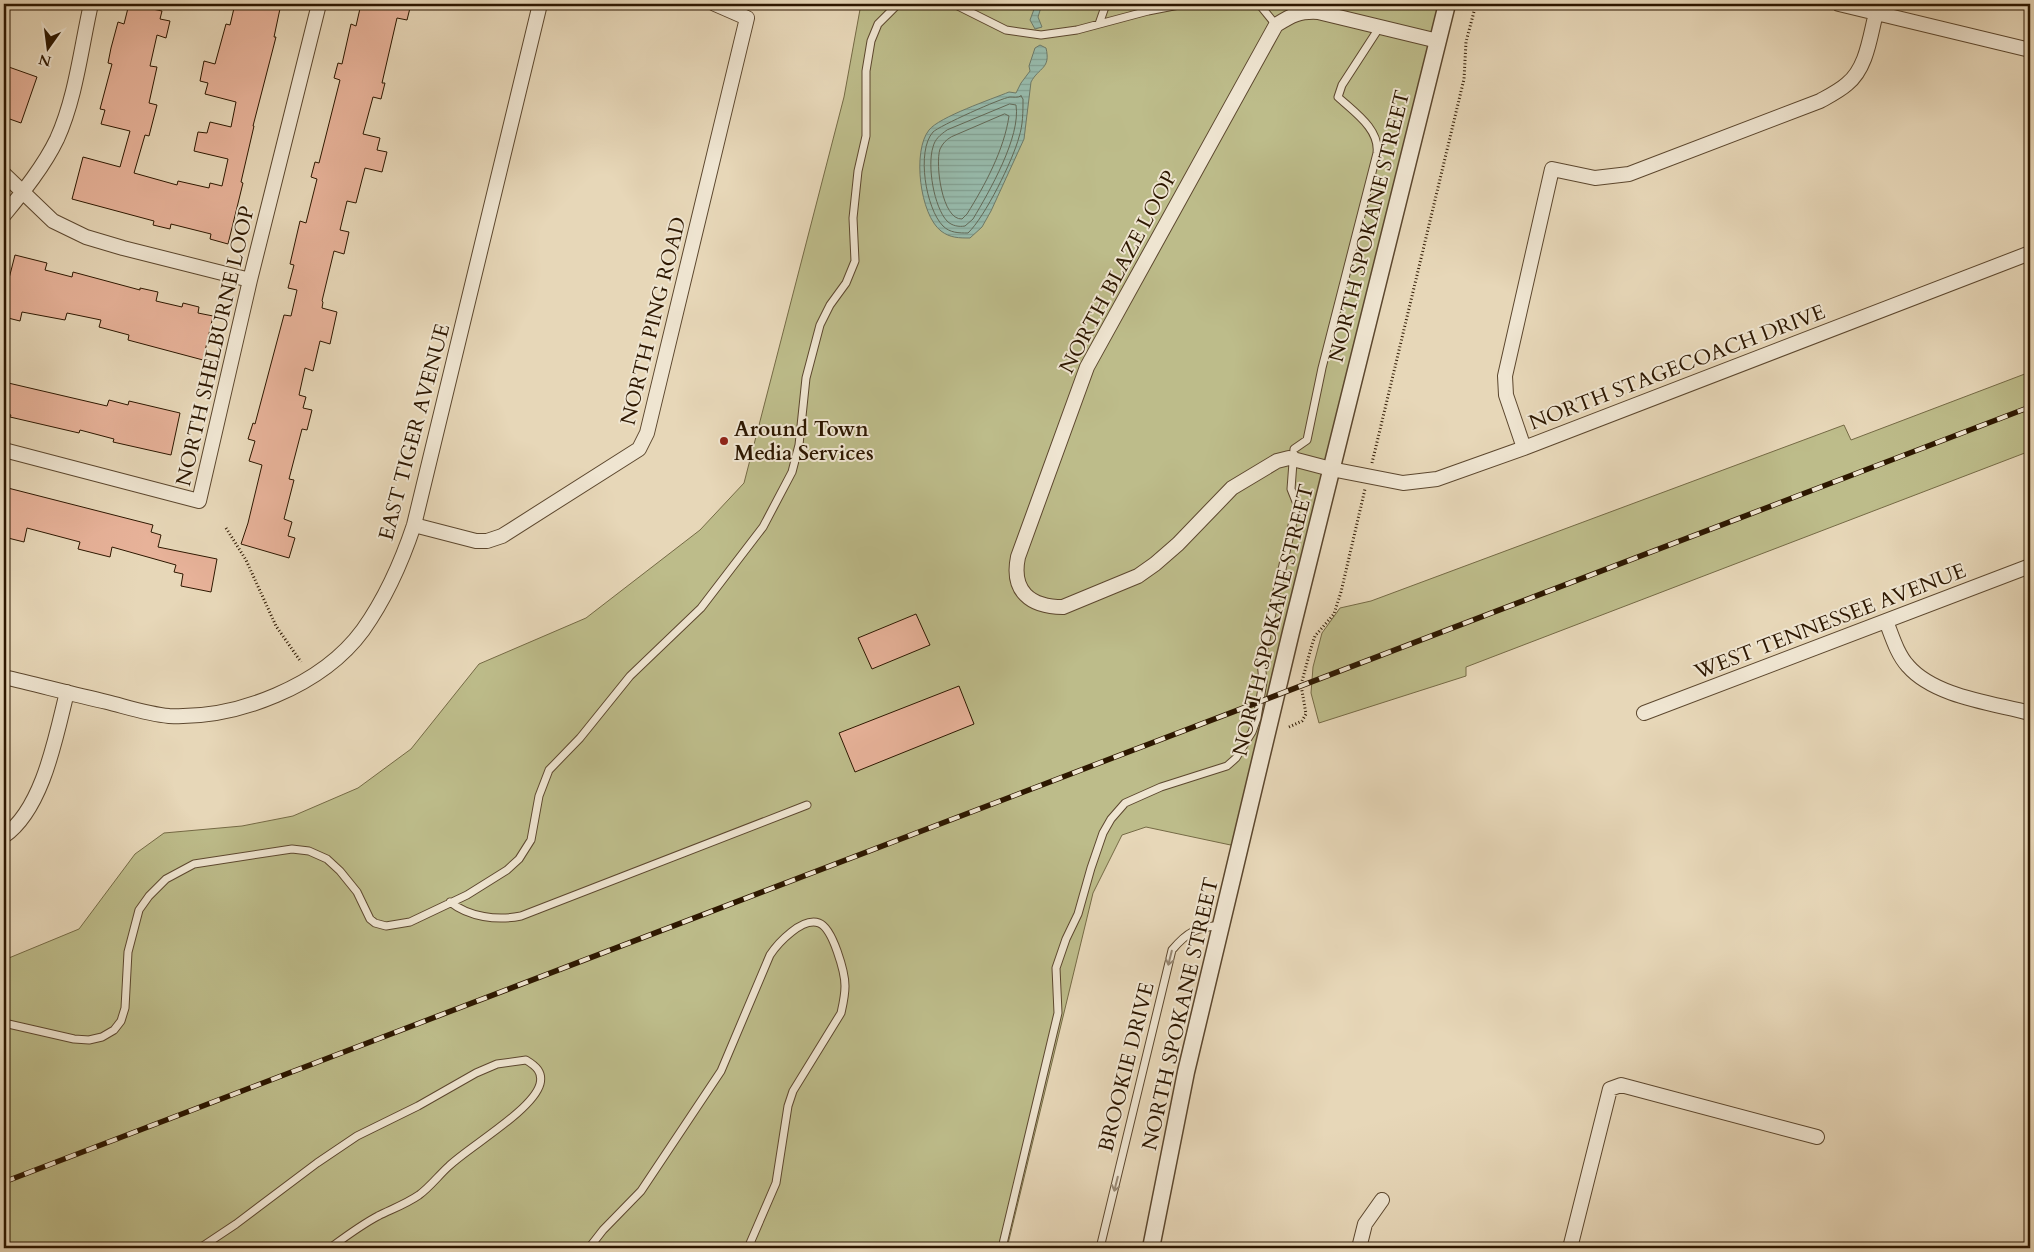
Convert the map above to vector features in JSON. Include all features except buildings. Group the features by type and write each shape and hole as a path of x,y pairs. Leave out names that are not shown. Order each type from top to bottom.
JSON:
{"street":[{"path":"4,215 22,193 57,138 74,85 91,4"},
{"name":"NORTH SHELBURNE LOOP","path":"4,450 200,501 250,280 319,4"},
{"name":"EAST TIGER AVENUE","path":"4,677 142,711 168,716 193,716 222,712 261,702 299,685 331,662 362,631 382,600 408,543 414,524 540,4"},
{"name":"NORTH PING ROAD","path":"414,524 476,541 486,541 502,536 639,449 643,444 747,18 715,4"},
{"name":"NORTH SPOKANE STREET","path":"1151,1248 1186,1072 1331,469 1447,4"},
{"path":"1839,4 1877,8 2030,50"},
{"path":"1524,448 1506,396 1505,376 1552,168 1595,178 1629,174 1820,101 1848,84 1860,66 1869,44 1877,8"},
{"path":"1276,25 1302,11 1318,12 1438,41"},
{"name":"NORTH BLAZE LOOP","path":"1276,25 1087,367 1018,557 1016,568 1021,590 1027,598 1037,604 1063,607 1138,576 1178,544 1232,488 1276,461 1289,458 1331,469"},
{"path":"4,174 53,221 86,237 140,253 250,280"},
{"name":"NORTH STAGECOACH DRIVE","path":"1331,469 1403,483 1437,479 1524,448 2030,253"},
{"name":"WEST TENNESSEE AVENUE","path":"1644,713 2030,566"},
{"path":"1886,621 1897,648 1908,666 1922,680 1944,691 2030,713"},
{"path":"4,836 13,830 46,776 67,692"},
{"path":"1570,1248 1610,1089 1622,1085 1818,1137"},
{"path":"1358,1248 1365,1224 1382,1200"}],"lane":[{"path":"4,1023 74,1039 89,1040 102,1037 114,1030 121,1021 125,1008 128,952 139,910 149,896 166,879 194,864 292,849 309,851 327,859 340,871 357,892 370,919 375,923 386,926 410,922 431,913 478,889 507,870 519,859 531,840 539,796 549,770 580,738 630,676 702,608 762,527 785,489 797,458 806,378 820,325 830,305 846,283 855,261 853,218 857,178 866,136 866,72 871,41 878,24 898,4"},
{"path":"954,4 991,23 1015,32 1056,34 1184,4"},
{"path":"1099,24 1106,4"},
{"path":"1139,4 1148,11"},
{"path":"1260,4 1276,25"},
{"path":"1002,1248 1058,1013 1056,968 1066,939 1078,914 1091,868 1110,818 1125,803 1137,797 1161,787 1227,766 1236,758 1252,732 1261,700 1263,682 1261,661 1297,504 1291,489 1294,449 1307,440 1322,368 1378,145 1367,125 1338,97 1342,85 1379,28"},
{"path":"450,902 457,907 487,918 508,919 521,916 807,805"},
{"path":"589,1248 603,1230 641,1191 720,1071 770,955 778,942 802,926 812,922 819,922 824,925 831,937 840,961 845,984 845,999 840,1013 793,1091 788,1106 776,1184 748,1248"},
{"name":"BROOKIE DRIVE","path":"1100,1248 1172,950 1184,936 1199,928 1221,925"},
{"path":"200,1248 357,1136 418,1106 476,1073 497,1064 526,1060 537,1069 541,1075 540,1085 534,1095 518,1112 461,1155 421,1194 405,1204 378,1216 330,1248"}],"path":[{"path":"1288,727 1302,721 1306,714 1301,685 1306,667 1315,636 1334,614 1341,592 1464,79 1466,42 1476,4"},
{"path":"226,528 250,568 276,626 301,662"}],"shaded area":[{"path":"861,4 1447,4 1240,847 1146,827 1122,835 1093,893 1007,1248 4,1248 4,960 79,929 135,854 164,833 242,826 293,816 358,788 411,749 479,664 586,618 700,530 744,483 844,97"},
{"path":"2030,372 2030,451 1466,667 1466,676 1319,723 1311,693 1313,667 1322,633 1340,608 1371,601 1844,425 1851,440"}],"water":[{"path":"1036,4 1042,4 1038,17 1042,27 1035,29 1030,20"},
{"path":"1040,45 1046,48 1047,60 1046,64 1031,82 1024,139 991,211 982,227 970,238 958,238 948,235 941,231 934,223 923,198 920,167 924,140 929,130 943,120 1009,92 1016,93 1030,71 1029,66 1035,48"}],"railway":[{"path":"4,1182 2030,407"}],"place":[{"name":"Around Town Media Services","path":"724,441"}]}
